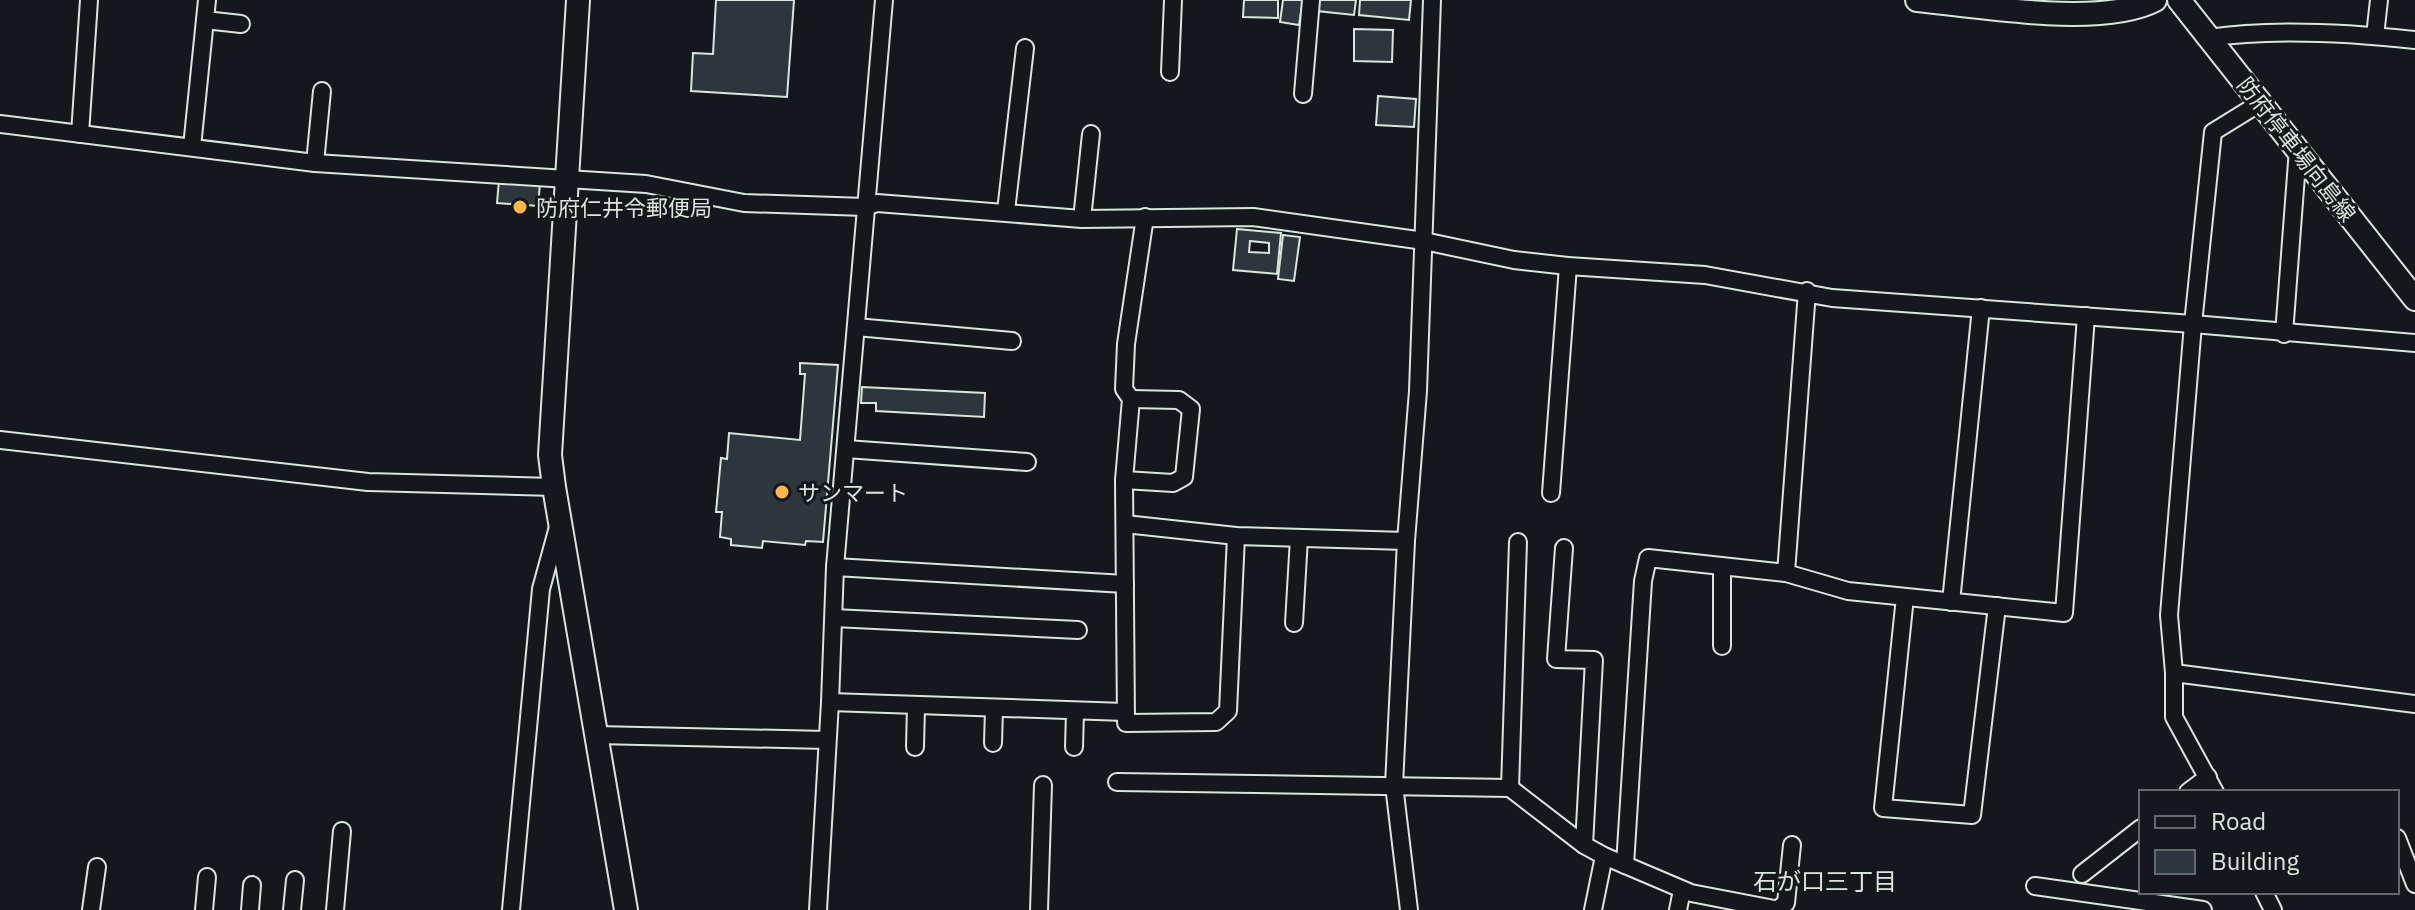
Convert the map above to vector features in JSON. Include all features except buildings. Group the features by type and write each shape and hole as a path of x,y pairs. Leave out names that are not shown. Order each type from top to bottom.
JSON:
{"street":[{"path":"80,134 89,0"},
{"path":"192,147 207,0"},
{"path":"578,0 550,455 626,910"},
{"path":"818,910 835,567 884,0"},
{"path":"1170,72 1173,0"},
{"path":"1303,94 1311,0"},
{"path":"1409,910 1394,785 1406,541 1418,391 1432,0"},
{"path":"1917,0 2052,14 2117,11 2155,0"},
{"name":"防府停車場向島線","path":"2179,0 2415,299"},
{"path":"2375,36 2379,0"},
{"path":"205,20 241,24"},
{"path":"2209,38 2240,33 2415,40"},
{"path":"1006,211 1025,48"},
{"path":"315,163 322,91"},
{"path":"2212,784 2174,717 2169,615 2193,324 2213,132 2260,103"},
{"path":"0,124 315,163 646,184 744,203 865,207 877,203 1082,219 1253,217 1424,241 1514,260 1705,275 1807,291 1832,298 2415,343"},
{"path":"1082,219 1091,134"},
{"path":"2284,334 2298,149"},
{"path":"1145,217 1126,344 1124,389 1131,399 1124,480 1126,723 1216,722 1228,711 1236,536"},
{"path":"1551,493 1568,266"},
{"path":"1786,573 1807,291"},
{"path":"1951,602 1981,308"},
{"path":"1625,865 1643,581 1648,558 1786,573 1848,591 2064,613 2086,316"},
{"path":"856,327 1012,341"},
{"path":"1124,480 1173,483 1184,477 1191,409 1179,400 1131,399"},
{"path":"0,440 368,482 554,487"},
{"path":"846,449 1027,462"},
{"path":"511,910 541,589 560,522"},
{"path":"1125,524 1236,536 1406,541"},
{"path":"1294,623 1299,538"},
{"path":"1510,788 1518,542"},
{"path":"1564,548 1556,659 1594,660 1584,845"},
{"path":"835,567 1125,584"},
{"path":"1722,568 1722,646"},
{"path":"1905,597 1883,808 1972,815 1997,606"},
{"path":"834,618 1078,630"},
{"path":"2174,673 2415,704"},
{"path":"830,702 1125,712"},
{"path":"915,747 916,706"},
{"path":"993,743 994,709"},
{"path":"1074,747 1075,712"},
{"path":"596,735 827,740"},
{"path":"1117,782 1510,788 1584,845 1604,856 1682,890 1779,910 1786,903 1792,845"},
{"path":"1039,910 1043,785"},
{"path":"2082,874 2139,830"},
{"path":"335,910 342,831"},
{"path":"2399,843 2415,884"},
{"path":"1593,910 1604,856"},
{"path":"91,910 97,867"},
{"path":"204,910 207,877"},
{"path":"292,910 295,880"},
{"path":"250,910 252,885"},
{"path":"2035,886 2137,896 2203,910"},
{"path":"1678,910 1682,890"}],"place":[{"name":"防府仁井令郵便局","path":"520,207"},
{"name":"サンマート","path":"782,492"}],"district":[{"name":"石が口三丁目","path":"1825,881"}]}
